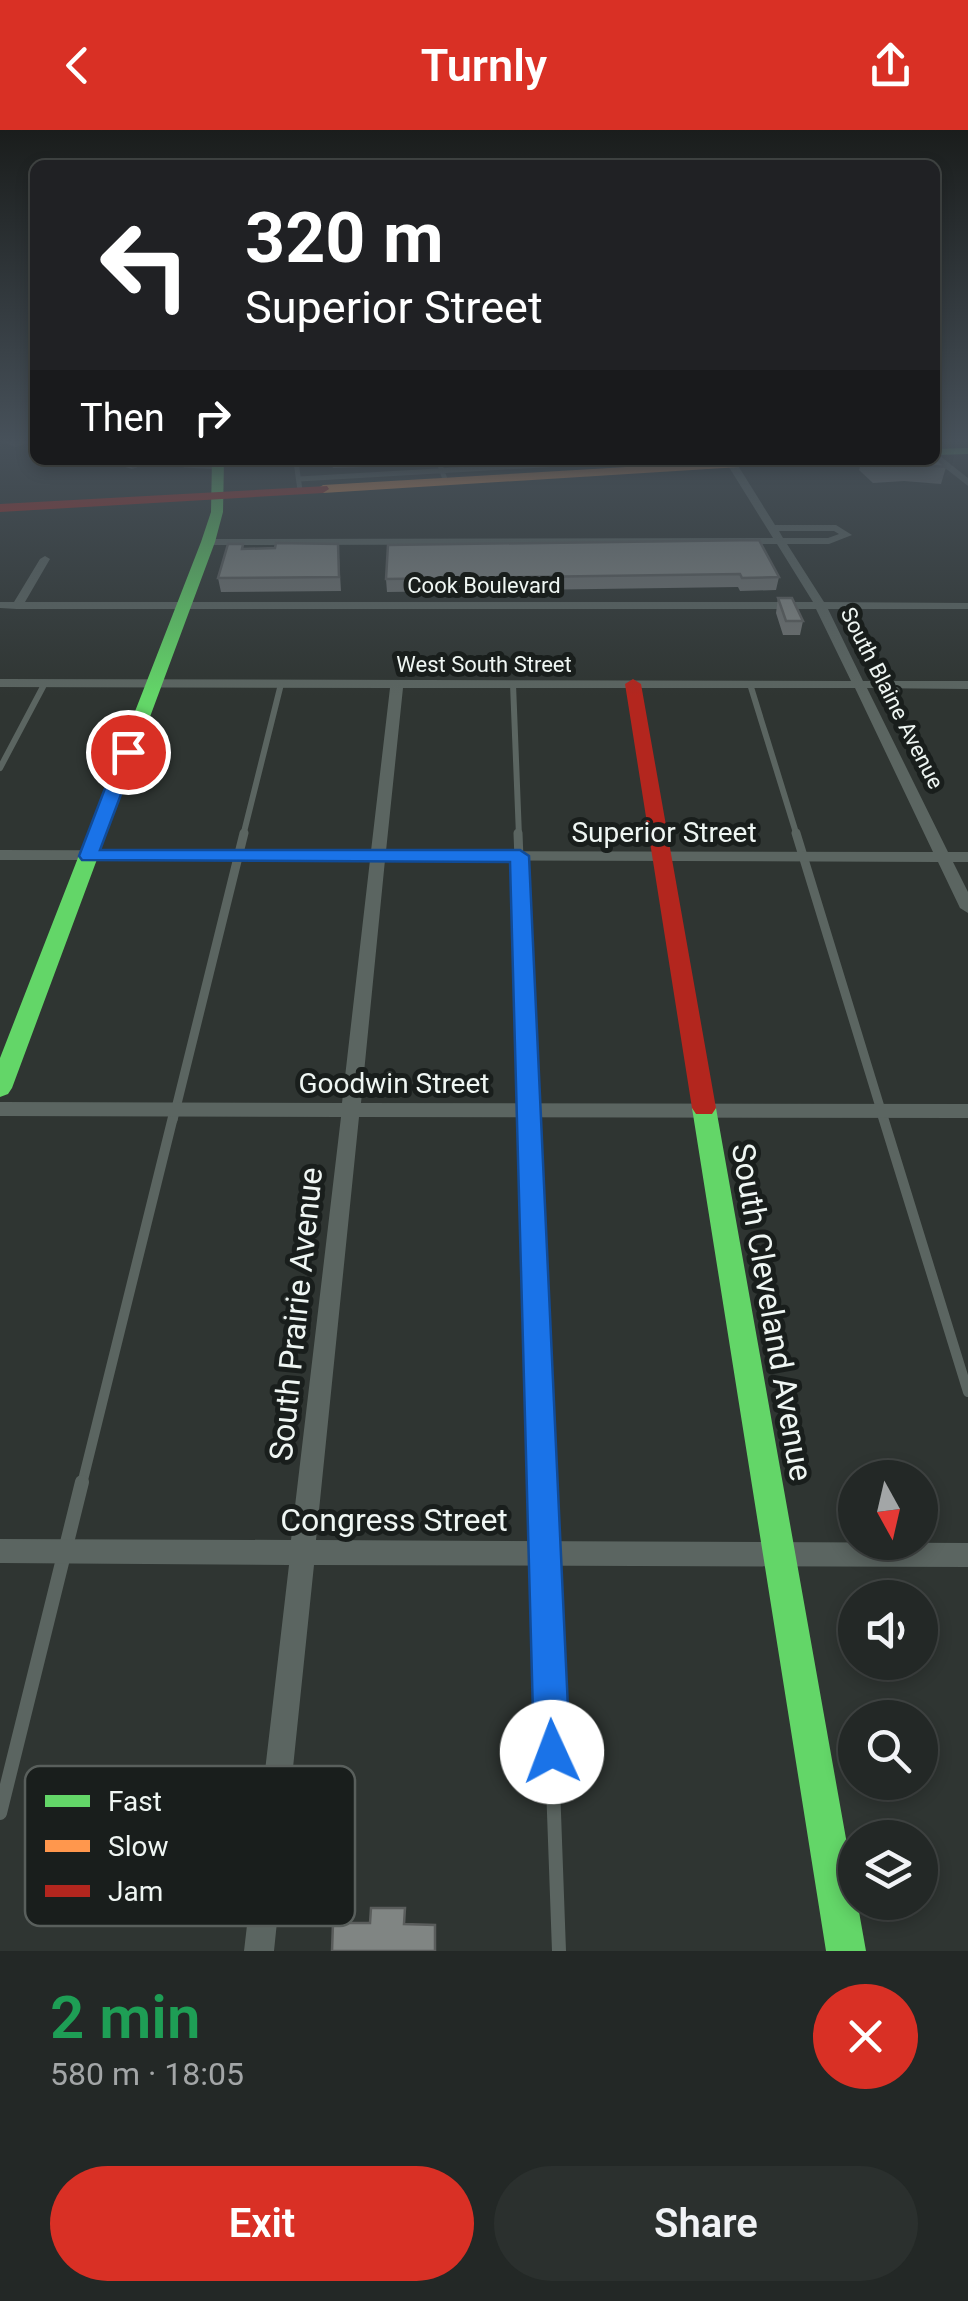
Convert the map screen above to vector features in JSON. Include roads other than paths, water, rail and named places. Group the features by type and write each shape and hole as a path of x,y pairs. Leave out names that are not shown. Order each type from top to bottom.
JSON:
{"street":[{"path":"0,1088 211,526"},
{"path":"208,542 829,541 846,535 836,528 773,528"},
{"name":"South Blaine Avenue","path":"773,528 861,684 968,908"},
{"path":"17,606 46,558"},
{"name":"Cook Boulevard","path":"0,606 968,606"},
{"name":"West South Street","path":"0,683 968,685"},
{"name":"South Prairie Avenue","path":"279,1766 397,684"},
{"name":"South Cleveland Avenue","path":"633,684 846,1951"},
{"name":"Superior Street","path":"0,855 968,857"},
{"name":"Goodwin Street","path":"0,1109 968,1112"},
{"name":"Congress Street","path":"0,1551 968,1554"},
{"name":"South Prairie Avenue","path":"259,1951 262,1926"}],"lane":[{"path":"0,768 45,683"},
{"path":"0,1813 281,684"},
{"path":"513,684 559,1951"},
{"path":"750,684 968,1392"}]}
